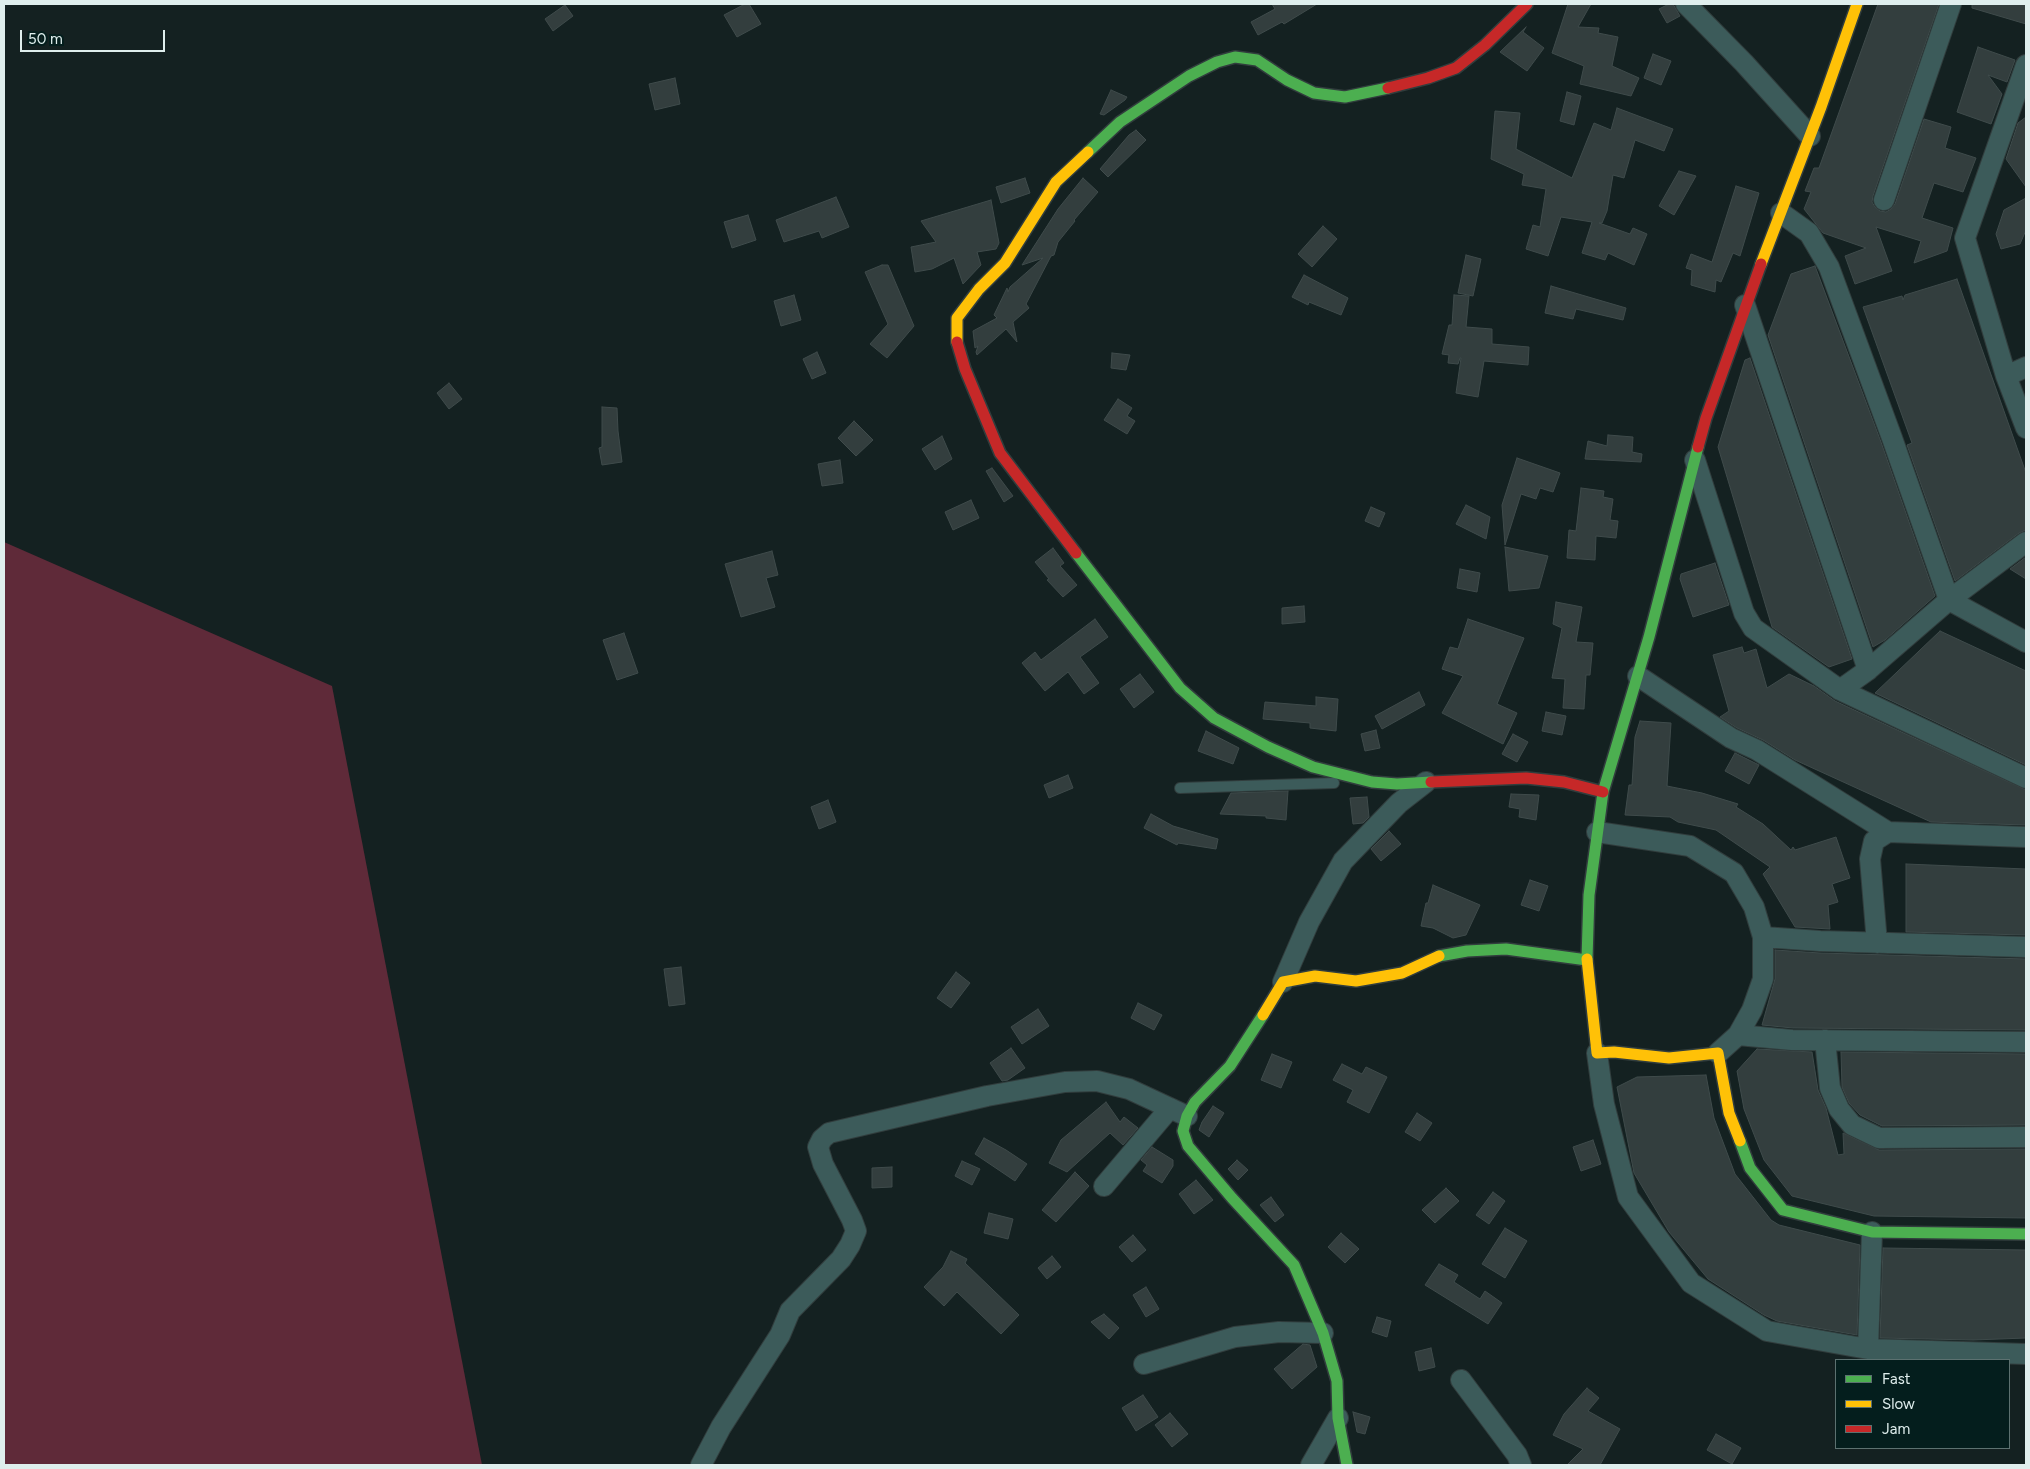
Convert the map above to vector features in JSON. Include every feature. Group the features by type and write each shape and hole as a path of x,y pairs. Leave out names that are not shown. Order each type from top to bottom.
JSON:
{"street":[{"path":"1527,4 1485,45 1456,68 1428,78 1364,94 1345,97 1314,93 1287,80 1257,60 1245,58 1217,62 1189,76 1120,122 1056,182 1004,263 979,289 957,318 957,345 1000,454 1180,688 1214,718 1268,747 1313,767 1372,782 1397,784 1482,778 1526,778 1564,782 1603,792"},
{"path":"1686,4 1744,63 1810,136"},
{"path":"1857,4 1810,136 1745,305 1706,418 1638,676 1603,792 1590,895 1588,960 1597,1053 1604,1104 1628,1197 1691,1284 1768,1331 1868,1349 2026,1354"},
{"path":"1884,200 1952,4"},
{"path":"2026,65 1965,238 2006,376 2026,428"},
{"path":"1781,213 1809,233 1829,267 1889,429 1949,600 2026,642"},
{"path":"1745,305 1868,670"},
{"path":"2006,376 2026,367"},
{"path":"1695,460 1744,613 1753,628 1840,690 2026,778"},
{"path":"1840,690 1868,670 1949,600 2026,542"},
{"path":"1638,676 1731,738 1757,750 1888,832 2026,837"},
{"path":"1104,1186 1178,1112 1195,1102 1230,1066 1283,982 1309,922 1343,861 1399,803 1426,782"},
{"path":"1597,832 1690,846 1734,873 1754,907 1763,937 1764,979 1752,1010 1738,1035 1718,1053 1669,1058 1614,1052 1597,1053"},
{"path":"1877,943 1870,858 1874,841 1888,832"},
{"path":"1763,937 1877,943 2026,947"},
{"path":"1283,982 1315,976 1356,981 1402,973 1438,956 1467,951 1506,949 1588,960"},
{"path":"1738,1035 1825,1040 2026,1042"},
{"path":"1825,1040 1830,1088 1838,1109 1852,1125 1879,1138 2026,1137"},
{"path":"1718,1053 1729,1113 1750,1168 1783,1210 1872,1232 2026,1234"},
{"path":"701,1465 721,1427 780,1335 790,1312 841,1259 856,1232 852,1220 823,1164 818,1147 822,1139 829,1133 987,1096 1065,1082 1097,1081 1129,1089 1178,1112 1188,1146 1294,1266 1323,1333 1337,1381 1338,1418 1347,1465"},
{"path":"1868,1349 1872,1232"},
{"path":"1144,1364 1235,1337 1279,1332 1323,1333"},
{"path":"1461,1380 1517,1455 1521,1465"},
{"path":"1312,1465 1338,1418"}],"lane":[{"path":"1180,788 1372,782"}],"shaded area":[{"path":"4,542 332,686 482,1465 4,1465"}],"building":[{"path":"745,4 749,4 761,24 737,37 724,15"},
{"path":"1272,4 1317,4 1284,24 1282,22 1258,35 1251,22 1275,9"},
{"path":"1568,4 1591,4 1578,27 1599,28 1598,33 1618,37 1612,66 1639,78 1631,96 1580,84 1584,66 1552,53"},
{"path":"1673,4 1680,16 1667,23 1659,9"},
{"path":"1878,4 1939,4 1873,196 1872,202 1875,207 1880,211 1886,212 1895,204 1924,119 1951,127 1945,148 1976,158 1963,192 1934,183 1922,218 1953,228 1947,251 1914,263 1921,241 1876,227 1892,271 1855,284 1845,256 1866,248 1823,233 1804,209 1811,192 1805,191 1814,168 1819,168"},
{"path":"1972,4 2026,4 2026,24 1972,8"},
{"path":"565,5 573,16 553,31 545,19"},
{"path":"1526,27 1523,32 1544,48 1527,71 1500,52"},
{"path":"1978,47 2015,60 2007,82 1988,75 2002,94 1991,124 1957,112"},
{"path":"1653,54 1671,61 1661,85 1644,78"},
{"path":"675,78 680,104 655,110 649,84"},
{"path":"1111,90 1127,97 1104,115 1100,114"},
{"path":"1567,92 1581,96 1574,125 1560,121"},
{"path":"1617,108 1673,129 1664,151 1635,140 1624,178 1613,175 1607,211 1602,223 1599,223 1630,234 1633,228 1647,234 1634,265 1608,253 1605,260 1582,253 1592,222 1561,217 1548,256 1526,249 1533,225 1540,227 1546,189 1522,185 1524,174 1491,159 1495,111 1520,113 1516,149 1572,178 1594,123 1611,130"},
{"path":"2026,117 2026,187 2006,159 2018,123"},
{"path":"1136,130 1146,140 1108,177 1100,169 1129,135"},
{"path":"1679,171 1696,176 1674,215 1659,206"},
{"path":"1025,178 1030,193 1001,203 996,187"},
{"path":"1083,178 1098,192 1058,242 1054,255 1051,256 1026,304 1029,308 1013,322 1017,342 1006,329 977,355 978,346 975,348 973,331 997,318 994,315 1007,288 1008,292 1010,287 1043,258 1022,265 1058,209"},
{"path":"1736,186 1759,193 1740,256 1733,253 1721,282 1716,280 1715,292 1691,285 1692,270 1686,268 1691,254 1712,262"},
{"path":"836,197 849,227 822,238 819,231 784,242 776,220"},
{"path":"2026,198 2026,230 2020,244 2001,249 1996,234 2004,210"},
{"path":"991,200 999,243 996,249 977,252 981,265 963,284 954,258 932,269 915,272 911,247 936,242 921,221"},
{"path":"748,215 756,240 732,248 724,222"},
{"path":"1323,226 1337,239 1312,267 1298,254"},
{"path":"1466,255 1481,259 1473,296 1458,293"},
{"path":"882,265 888,265 914,326 887,358 870,344 888,324 865,272"},
{"path":"1815,266 1881,442 1935,596 1885,640 1873,647 1768,335 1791,274"},
{"path":"1304,275 1348,298 1341,315 1309,302 1308,305 1292,297"},
{"path":"1957,279 2026,473 2026,530 2019,533 1955,581 1907,445 1912,443 1863,307 1902,296 1903,300 1905,295"},
{"path":"1551,286 1626,308 1623,320 1576,309 1573,319 1545,313"},
{"path":"794,295 801,320 781,326 774,301"},
{"path":"1454,295 1469,296 1466,327 1492,329 1492,344 1529,347 1528,365 1484,361 1478,397 1456,393 1461,358 1458,364 1448,363 1449,355 1442,354 1449,325 1452,325"},
{"path":"817,352 826,373 812,379 803,359"},
{"path":"1112,353 1130,355 1126,370 1111,368"},
{"path":"1750,358 1852,659 1829,667 1772,627 1718,447 1745,360"},
{"path":"449,383 462,399 449,409 437,393"},
{"path":"1118,399 1132,408 1127,416 1135,421 1127,434 1104,420"},
{"path":"602,407 617,408 622,462 602,465 599,448 602,447"},
{"path":"854,421 873,440 856,456 838,438"},
{"path":"1608,435 1633,437 1632,452 1642,454 1641,462 1585,459 1588,441 1607,446"},
{"path":"942,436 952,459 935,470 922,449"},
{"path":"1517,458 1560,473 1553,492 1540,488 1536,499 1521,494 1505,545 1502,505"},
{"path":"840,460 843,483 822,486 818,464"},
{"path":"992,468 1013,496 1004,502 986,471"},
{"path":"1581,488 1604,491 1603,497 1613,499 1610,520 1618,521 1616,538 1596,536 1595,560 1567,558 1569,530 1576,531"},
{"path":"971,500 979,518 953,530 945,512"},
{"path":"1466,505 1490,517 1486,539 1456,524"},
{"path":"1371,507 1385,513 1379,527 1365,521"},
{"path":"1505,547 1548,556 1539,588 1509,591"},
{"path":"1053,548 1064,563 1060,566 1077,585 1063,597 1047,580 1049,579 1035,562"},
{"path":"772,551 778,575 766,578 775,607 741,617 725,564"},
{"path":"2026,557 2026,579 2010,569"},
{"path":"1715,563 1729,605 1693,617 1680,579 1681,574"},
{"path":"1460,569 1480,573 1477,592 1457,588"},
{"path":"1556,602 1582,607 1576,642 1593,643 1590,675 1586,675 1584,709 1563,708 1565,679 1552,678 1562,628 1553,624"},
{"path":"1304,606 1305,622 1282,624 1282,608"},
{"path":"1095,619 1108,637 1080,657 1099,683 1084,694 1068,672 1045,691 1022,663 1035,652 1041,660"},
{"path":"1468,619 1524,638 1497,704 1517,713 1503,744 1442,713 1463,676 1442,669 1450,647 1458,649"},
{"path":"1940,631 2026,671 2026,765 1875,693"},
{"path":"624,633 638,673 617,680 603,640"},
{"path":"1742,647 1744,653 1756,649 1767,688 1789,674 1814,686 1835,701 2026,790 2026,825 1931,822 1795,760 1763,740 1737,728 1720,717 1729,711 1713,655"},
{"path":"1140,674 1154,692 1134,708 1120,689"},
{"path":"1419,692 1425,705 1382,729 1375,716"},
{"path":"1316,697 1338,699 1336,731 1310,728 1310,723 1263,719 1265,702 1316,706"},
{"path":"1546,712 1566,716 1562,735 1542,731"},
{"path":"1640,721 1671,723 1667,786 1702,793 1738,804 1736,807 1763,824 1791,850 1793,847 1795,850 1836,837 1850,878 1832,884 1838,902 1828,905 1830,929 1795,927 1763,874 1770,867 1716,830 1678,822 1670,817 1625,815 1629,785 1632,785 1635,737"},
{"path":"1376,730 1380,748 1365,751 1361,734"},
{"path":"1206,731 1239,748 1233,764 1198,751"},
{"path":"1513,734 1528,742 1517,762 1502,754"},
{"path":"1735,753 1759,765 1749,784 1725,771"},
{"path":"1068,775 1073,788 1049,798 1044,785"},
{"path":"1288,791 1286,820 1266,818 1266,816 1220,814 1231,793"},
{"path":"1511,794 1539,795 1536,820 1519,817 1520,809 1509,807"},
{"path":"1367,797 1369,817 1363,823 1353,824 1350,798"},
{"path":"828,800 836,822 819,829 811,807"},
{"path":"1151,814 1173,826 1218,839 1216,849 1178,843 1177,845 1144,828"},
{"path":"1389,831 1401,844 1381,861 1371,849"},
{"path":"1906,864 2026,869 2026,935 1906,932"},
{"path":"1530,880 1548,886 1539,911 1521,905"},
{"path":"1433,885 1480,905 1466,935 1453,938 1433,928 1421,926 1426,903 1428,903"},
{"path":"1775,950 2026,959 2026,1030 1793,1028 1762,1025 1775,979"},
{"path":"681,967 685,1004 669,1006 664,969"},
{"path":"956,972 970,983 951,1008 937,998"},
{"path":"1138,1003 1162,1015 1154,1030 1131,1018"},
{"path":"1038,1009 1049,1026 1022,1044 1011,1027"},
{"path":"1011,1048 1025,1068 1008,1080 1002,1081 990,1063"},
{"path":"1757,1049 1812,1052 1818,1090 1826,1108 1838,1155 1844,1154 1843,1133 1879,1150 2026,1149 2026,1218 1874,1216 1792,1196 1764,1160 1744,1109 1737,1071"},
{"path":"1841,1052 2026,1054 2026,1125 1882,1126 1860,1115 1849,1103 1842,1087"},
{"path":"1272,1054 1292,1062 1281,1088 1261,1080"},
{"path":"1342,1064 1362,1074 1366,1067 1387,1077 1369,1113 1347,1102 1353,1090 1333,1080"},
{"path":"1706,1075 1714,1118 1735,1174 1771,1220 1779,1225 1860,1245 1857,1335 1777,1321 1764,1315 1708,1279 1669,1232 1634,1173 1617,1087 1637,1077"},
{"path":"1106,1102 1120,1122 1124,1117 1138,1128 1123,1145 1110,1133 1067,1172 1049,1163 1061,1140"},
{"path":"1213,1106 1224,1113 1209,1137 1199,1130"},
{"path":"1417,1113 1432,1123 1420,1141 1405,1132"},
{"path":"984,1138 1027,1164 1015,1181 975,1154"},
{"path":"1593,1140 1601,1164 1581,1171 1573,1147"},
{"path":"1152,1147 1173,1160 1173,1166 1162,1183 1143,1171 1147,1165 1141,1160"},
{"path":"1237,1160 1248,1170 1238,1180 1228,1169"},
{"path":"962,1161 980,1169 972,1185 955,1176"},
{"path":"892,1167 892,1187 872,1188 872,1168"},
{"path":"1075,1172 1089,1186 1056,1222 1042,1210"},
{"path":"1196,1180 1213,1200 1194,1214 1179,1194"},
{"path":"1446,1188 1459,1201 1435,1223 1422,1210"},
{"path":"1493,1192 1505,1201 1489,1224 1476,1215"},
{"path":"1271,1197 1284,1215 1275,1222 1260,1205"},
{"path":"989,1213 1013,1219 1008,1239 984,1233"},
{"path":"1505,1228 1527,1241 1505,1278 1482,1264"},
{"path":"1341,1233 1359,1249 1345,1263 1328,1247"},
{"path":"1133,1235 1146,1250 1132,1262 1119,1247"},
{"path":"1883,1248 2026,1250 2026,1338 1973,1340 1880,1338"},
{"path":"951,1251 967,1259 965,1263 1019,1315 1001,1334 957,1292 944,1306 924,1287 943,1267"},
{"path":"1052,1256 1061,1267 1047,1279 1038,1268"},
{"path":"1439,1264 1458,1275 1454,1282 1480,1299 1485,1291 1502,1303 1488,1324 1425,1285"},
{"path":"1146,1287 1159,1309 1146,1317 1133,1295"},
{"path":"1104,1314 1119,1328 1109,1339 1091,1322"},
{"path":"1377,1317 1391,1321 1387,1337 1372,1332"},
{"path":"1303,1344 1310,1345 1317,1367 1292,1389 1274,1369"},
{"path":"1431,1348 1435,1367 1419,1371 1415,1352"},
{"path":"1587,1388 1599,1398 1588,1411 1620,1429 1600,1465 1567,1465 1583,1449 1553,1435 1564,1414"},
{"path":"1143,1395 1158,1417 1136,1431 1122,1408"},
{"path":"1353,1412 1370,1417 1365,1434 1357,1432"},
{"path":"1170,1413 1188,1434 1172,1447 1155,1425"},
{"path":"1716,1434 1741,1448 1732,1464 1707,1450"}],"traffic: fast":[{"path":"1088,152 1120,122 1189,76 1217,62 1235,57 1257,60 1287,80 1314,93 1345,97 1388,88"},
{"path":"1587,959 1589,895 1603,792 1649,637 1698,447"},
{"path":"1076,553 1180,688 1214,718 1268,747 1313,767 1372,782 1397,784 1431,782"},
{"path":"1439,956 1467,951 1506,949 1587,960"},
{"path":"1263,1015 1230,1066 1195,1102 1187,1116 1183,1131 1188,1146 1232,1198 1294,1265 1323,1333 1337,1381 1338,1418 1347,1465"},
{"path":"1740,1141 1750,1168 1783,1210 1872,1232 2026,1234"}],"traffic: slow":[{"path":"1761,264 1821,107 1857,4"},
{"path":"957,342 957,318 979,289 1005,263 1056,182 1088,152"},
{"path":"1263,1015 1283,982 1315,976 1356,981 1402,973 1439,956"},
{"path":"1587,959 1597,1053 1614,1052 1669,1058 1718,1053 1729,1113 1740,1141"}],"traffic: jam":[{"path":"1388,88 1428,78 1456,68 1485,45 1527,4"},
{"path":"1698,447 1706,418 1761,264"},
{"path":"957,342 965,369 1000,453 1076,553"},
{"path":"1431,782 1526,778 1564,782 1603,792"}]}
